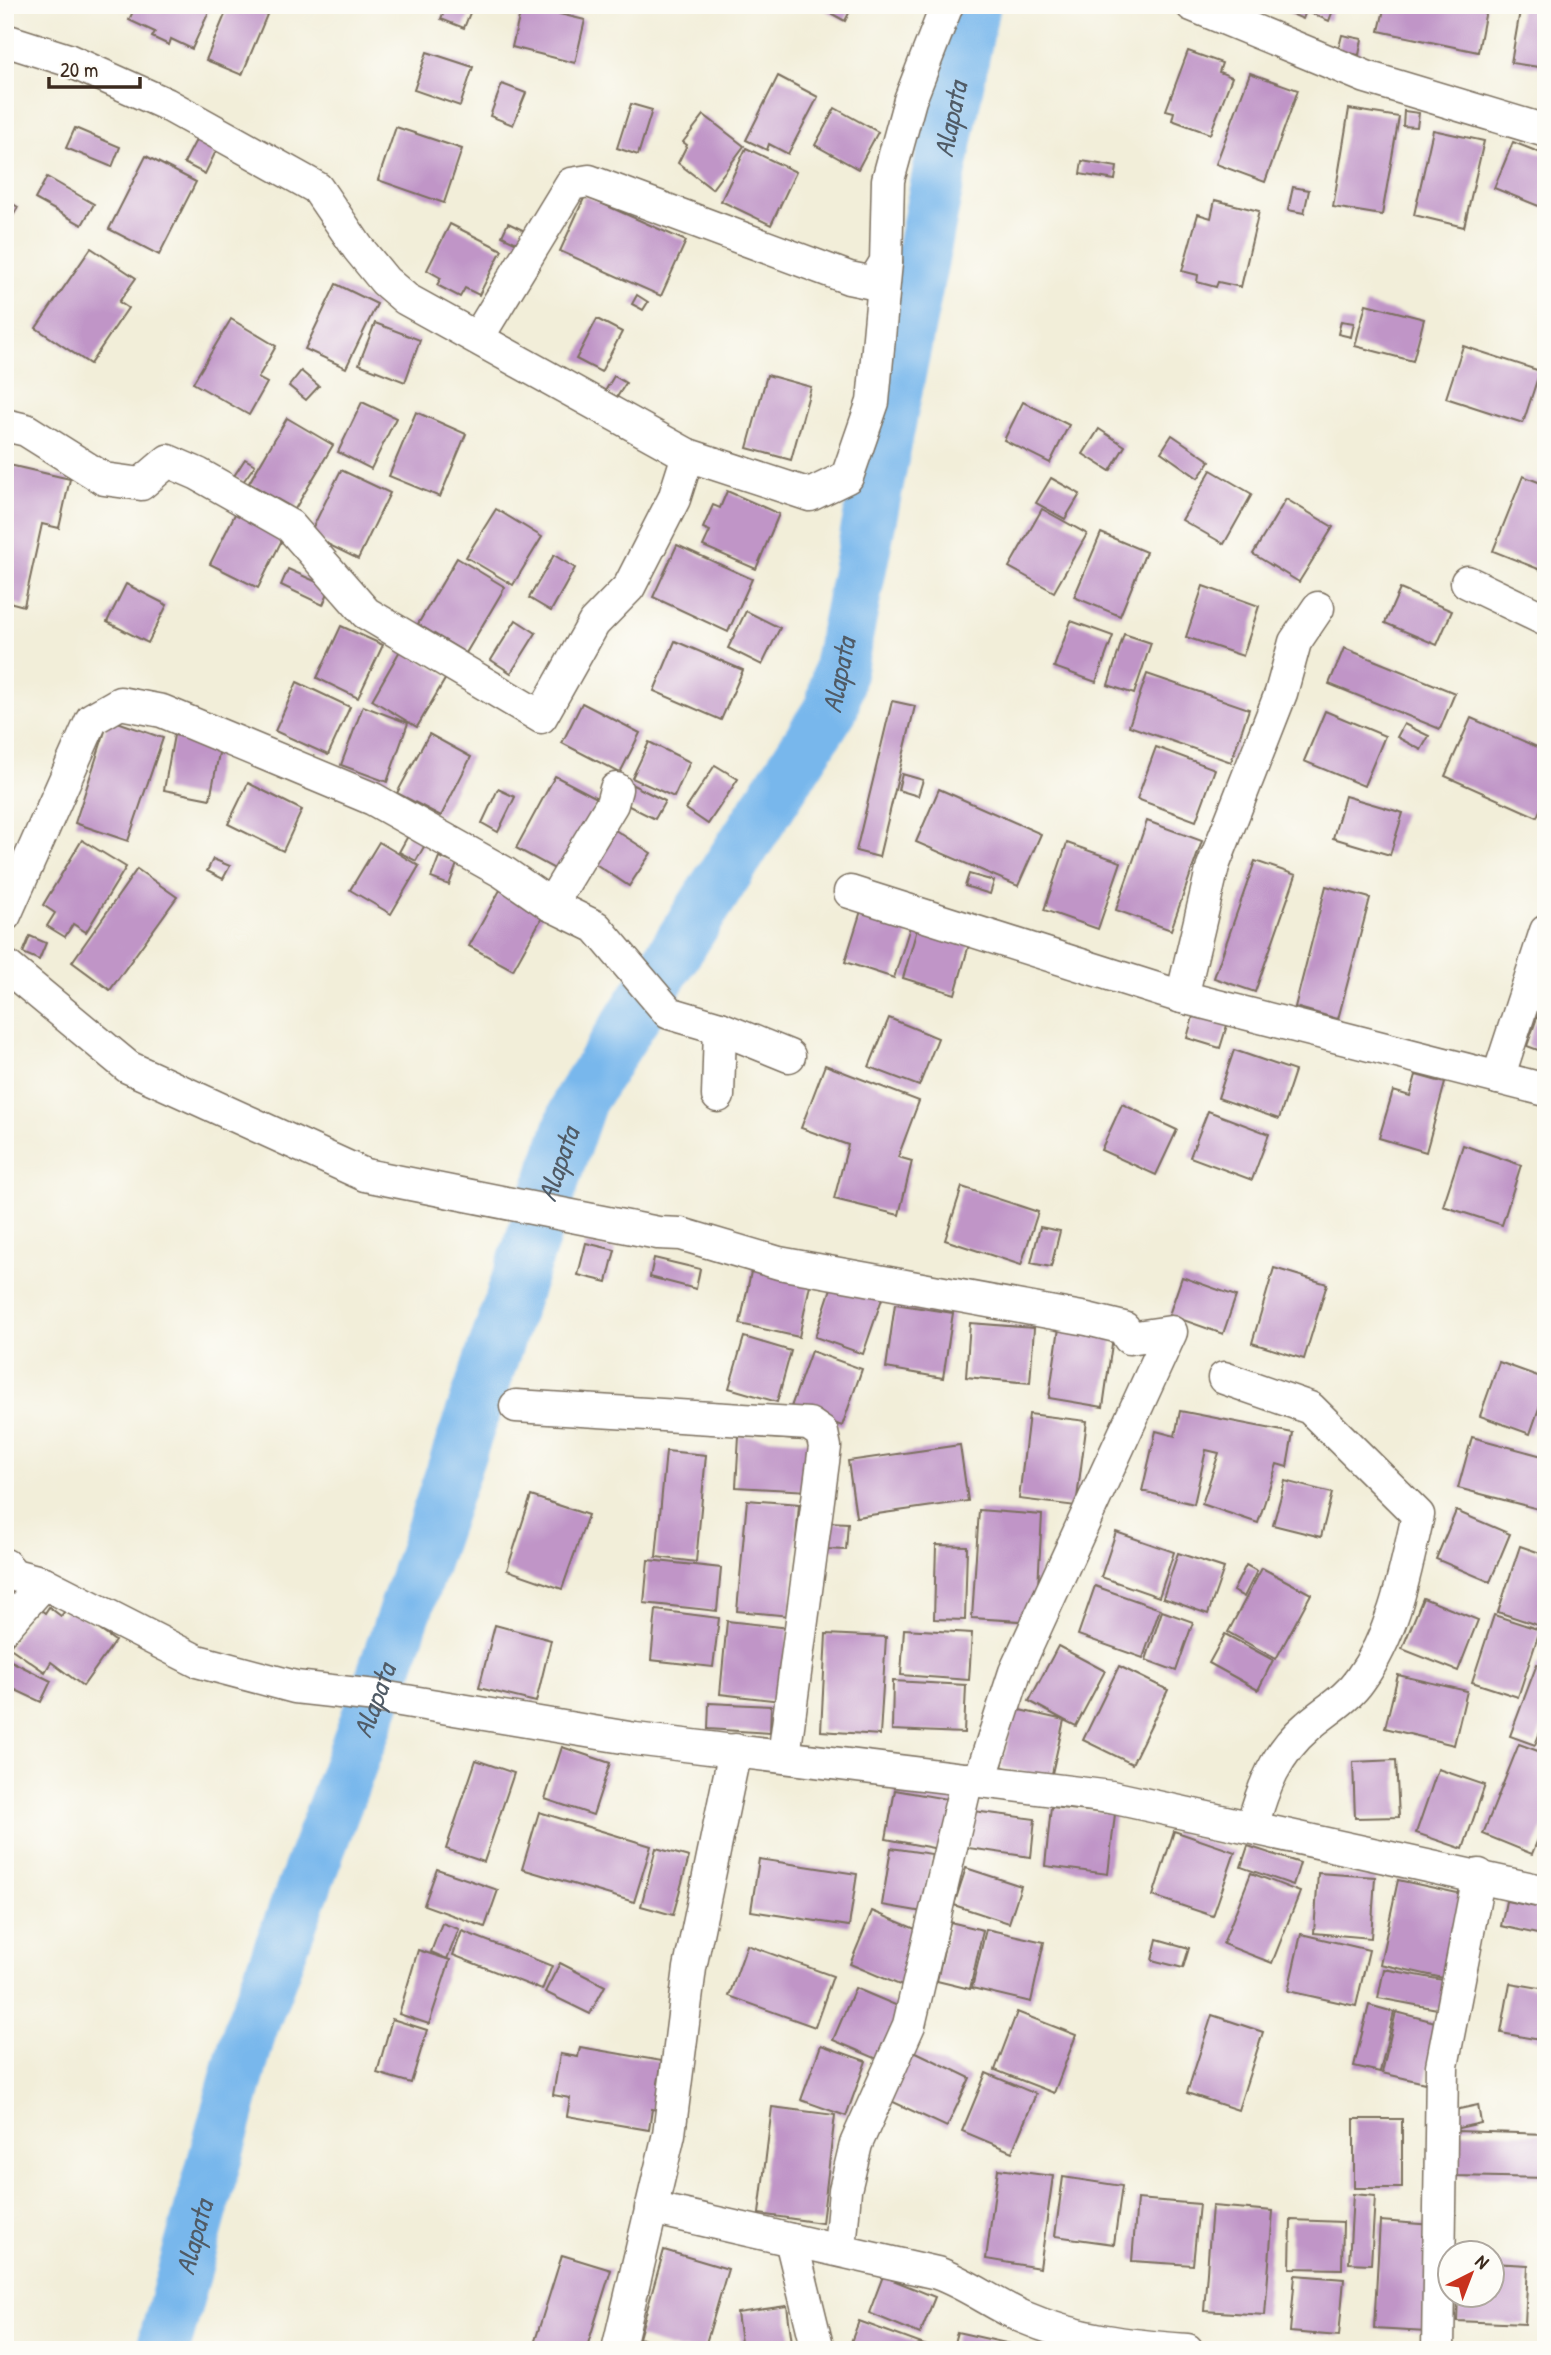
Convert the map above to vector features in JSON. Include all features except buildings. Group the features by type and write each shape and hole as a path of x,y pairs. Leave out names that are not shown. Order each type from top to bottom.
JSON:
{"street":[{"path":"5,40 68,60 166,104 317,188 385,281 406,299 688,455 810,495 847,477 873,402 886,262 888,180 910,100 947,5"},
{"path":"1192,5 1366,77 1546,131"},
{"path":"478,337 571,184 589,181 849,278 873,283 886,262"},
{"path":"5,425 26,430 104,479 141,484 168,461 198,474 290,526 366,613 541,718 594,623 629,586 674,499 688,455"},
{"path":"1467,582 1546,620"},
{"path":"1182,997 1213,866 1281,693 1295,642 1318,608"},
{"path":"5,915 92,719 120,703 162,711 373,799 503,872 551,905 596,928 669,1013 720,1028 789,1056"},
{"path":"551,905 612,804 617,789"},
{"path":"850,892 1182,997 1546,1090"},
{"path":"1498,1078 1546,932"},
{"path":"5,965 128,1067 365,1175 658,1233 681,1234 779,1263 1087,1319 1124,1328 1129,1338 1171,1332 1015,1672 973,1779 909,2025 856,2144 845,2190 840,2250"},
{"path":"718,1096 720,1028"},
{"path":"1224,1378 1310,1408 1418,1515 1398,1606 1360,1680 1306,1727 1279,1758 1263,1786 1252,1826"},
{"path":"516,1406 809,1424 821,1433 825,1447 783,1756"},
{"path":"5,1566 14,1575 44,1583 197,1661 295,1688 376,1696 635,1738 1111,1797 1479,1875 1546,1892"},
{"path":"5,1627 44,1583"},
{"path":"618,2350 668,2134 690,1968 735,1750"},
{"path":"1438,2350 1442,2066 1479,1875"},
{"path":"651,2208 937,2273 967,2284 1021,2316 1062,2332 1130,2346 1187,2350"},
{"path":"791,2240 818,2350"}],"waterway":[{"name":"Alapata","path":"163,2350 250,2030 376,1696 580,1100 832,707 973,5"}]}
